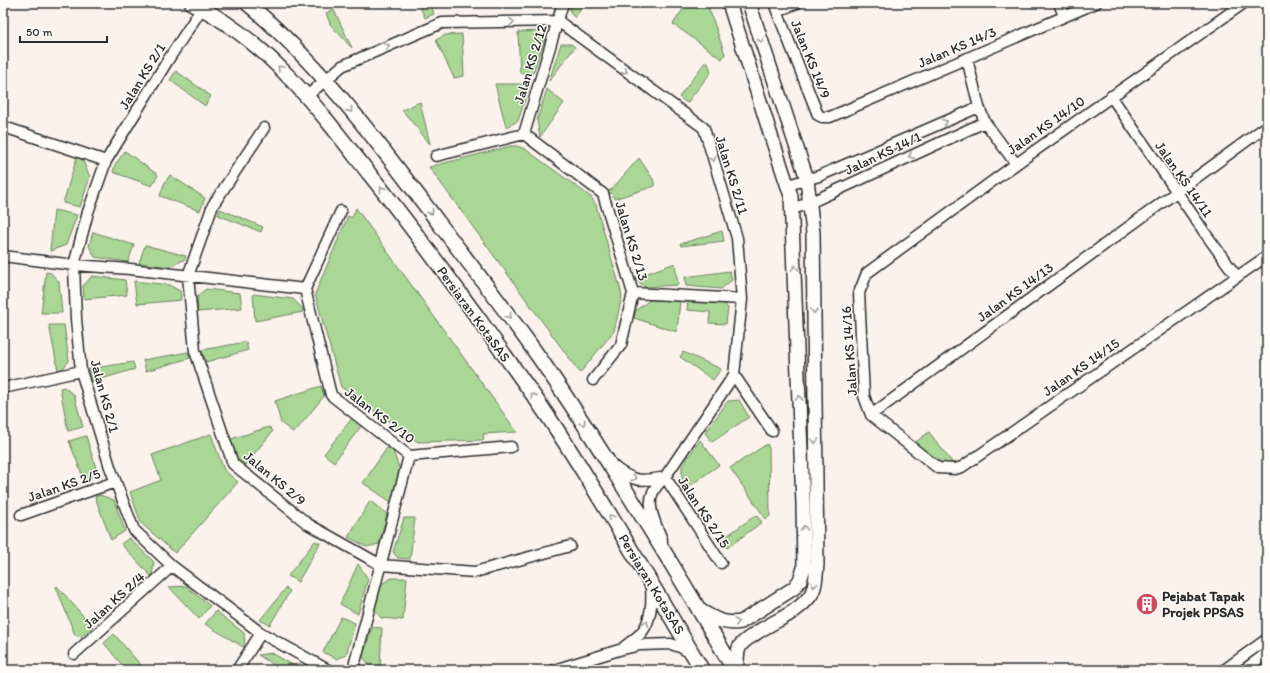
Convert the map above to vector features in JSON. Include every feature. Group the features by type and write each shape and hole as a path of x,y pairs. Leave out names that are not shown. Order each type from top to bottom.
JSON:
{"main road":[{"name":"Persiaran KotaSAS","path":"247,3 289,41 326,80 409,183 531,346 580,418 668,556 736,670"},
{"name":"Persiaran KotaSAS","path":"197,6 229,24 270,57 307,96 402,214 556,428 651,583 702,670"}],"street":[{"name":"Jalan KS 2/12","path":"524,134 563,3"},
{"path":"701,611 725,623 732,624 741,622 794,588 803,575 803,504 793,209 788,185 729,3"},
{"path":"736,670 737,654 744,642 756,632 804,603 810,595 816,575 817,564 813,233 810,203 807,179 750,3"},
{"path":"776,7 797,3"},
{"path":"1059,3 1064,16"},
{"name":"Jalan KS 14/3","path":"830,117 1096,3"},
{"name":"Jalan KS 14/10","path":"867,273 1016,164 1244,3"},
{"name":"Jalan KS 2/1","path":"197,6 168,60 106,161 88,212 74,265 76,319 81,371 115,482 134,530 172,566 261,634 328,670"},
{"name":"Jalan KS 14/9","path":"776,7 818,115 822,117 830,117"},
{"path":"307,96 342,66 351,61 442,23 558,21"},
{"name":"Jalan KS 2/11","path":"558,21 704,128 737,238 742,299 734,375 665,477 653,491 651,499 653,516 668,556"},
{"path":"967,59 979,107 985,122 1016,164"},
{"name":"Jalan KS 14/11","path":"1111,96 1176,192 1237,277"},
{"name":"Jalan KS 14/1","path":"788,185 819,176 979,107"},
{"name":"Jalan KS 14/1","path":"793,209 810,203 985,122"},
{"name":"Jalan KS 14/13","path":"871,415 1267,126"},
{"path":"4,127 106,161"},
{"name":"Jalan KS 2/9","path":"264,128 213,205 188,276 196,351 233,464 308,524 381,565 475,572 570,546"},
{"path":"436,156 524,134"},
{"name":"Jalan KS 2/13","path":"524,134 603,194 633,294 621,345 593,380"},
{"path":"3,256 74,265 305,289 341,212"},
{"name":"Jalan KS 14/15","path":"871,415 938,468 955,469 962,467 1267,256"},
{"name":"Jalan KS 14/16","path":"867,273 859,294 864,396 871,415"},
{"name":"Jalan KS 2/10","path":"305,289 331,395 409,456 511,447"},
{"path":"633,294 742,299"},
{"path":"3,388 81,371"},
{"path":"734,375 772,431"},
{"path":"353,670 409,456"},
{"path":"608,462 623,474 634,479 646,480 665,477"},
{"name":"Jalan KS 2/15","path":"665,477 721,563"},
{"name":"Jalan KS 2/5","path":"21,514 115,482"},
{"name":"Jalan KS 2/4","path":"74,654 172,566"},
{"path":"619,650 637,638 648,621 652,601 651,583"},
{"path":"237,670 261,634"},
{"path":"1224,670 1267,639"},
{"path":"554,670 640,645 671,644 694,655"},
{"path":"1244,670 1267,653"}],"green space":[{"path":"418,3 430,3 434,14 425,18"},
{"path":"519,3 542,4 538,6 520,7"},
{"path":"569,3 585,3 575,18 571,14"},
{"path":"687,3 707,3 725,54 722,59 673,24"},
{"path":"334,10 352,48 330,24 326,13"},
{"path":"538,31 545,39 533,73 520,73 518,32"},
{"path":"462,34 464,76 454,78 436,40 445,35"},
{"path":"561,44 571,44 575,47 549,81"},
{"path":"706,61 711,72 687,103 679,97"},
{"path":"176,71 211,96 205,106 170,80"},
{"path":"495,84 530,84 518,121 506,127"},
{"path":"547,89 564,103 540,137 537,120"},
{"path":"420,102 430,144 402,110"},
{"path":"511,146 517,146 525,149 591,197 596,205 622,297 614,331 580,373 429,167"},
{"path":"125,151 158,175 152,186 113,172 115,165"},
{"path":"77,157 82,159 90,177 80,207 63,203"},
{"path":"639,158 653,179 655,186 614,199 608,191 612,189"},
{"path":"170,175 205,198 200,211 160,196 164,184"},
{"path":"356,208 517,432 483,434 484,440 418,442 341,387 315,294 348,216 352,218"},
{"path":"220,209 263,227 261,232 218,215"},
{"path":"54,210 77,215 66,245 50,251"},
{"path":"722,231 724,241 681,246 680,244"},
{"path":"93,232 134,245 128,262 95,257 89,246"},
{"path":"145,245 186,256 185,259 170,267 139,263"},
{"path":"675,263 678,285 645,287 634,278"},
{"path":"730,271 732,280 721,289 686,286 685,277"},
{"path":"46,272 51,273 59,282 62,313 41,313"},
{"path":"92,276 125,280 127,295 84,299 83,286"},
{"path":"134,281 169,285 180,291 181,300 137,304"},
{"path":"206,289 240,293 242,308 198,312 197,296"},
{"path":"253,294 293,299 302,308 303,312 255,321"},
{"path":"650,300 680,300 677,332 634,318 636,310"},
{"path":"688,301 723,302 728,308 726,324 709,323 710,312 687,310"},
{"path":"49,325 64,325 69,361 62,369 58,370"},
{"path":"246,342 248,350 206,362 202,350"},
{"path":"188,352 190,358 146,371 143,360"},
{"path":"683,352 721,369 713,380 680,357"},
{"path":"133,362 135,369 91,382 88,369"},
{"path":"321,386 324,396 294,433 281,423 275,401"},
{"path":"64,387 74,395 83,427 68,431 60,388"},
{"path":"739,400 749,417 712,442 705,433 728,401"},
{"path":"353,417 362,425 334,462 324,454"},
{"path":"269,427 273,431 245,465 237,459 231,439"},
{"path":"929,432 955,466 939,465 913,444"},
{"path":"211,434 224,470 238,482 175,553 141,523 130,492 161,480 152,455"},
{"path":"86,436 96,468 90,480 85,482 69,441"},
{"path":"700,440 719,465 684,490 682,487 682,466"},
{"path":"767,444 769,448 770,516 766,519 730,468"},
{"path":"389,445 391,446 400,470 391,502 363,483"},
{"path":"100,495 114,500 125,531 111,540 95,497"},
{"path":"370,501 387,514 379,544 367,547 348,537"},
{"path":"756,515 762,522 727,548 721,540"},
{"path":"404,518 415,518 410,559 398,558 393,552"},
{"path":"129,538 154,562 152,577 121,544"},
{"path":"315,541 320,543 298,582 288,576"},
{"path":"358,564 368,579 358,614 340,604"},
{"path":"392,578 407,578 403,620 381,618 374,609 381,584"},
{"path":"57,586 93,627 81,637 75,635 56,587"},
{"path":"186,586 210,606 199,619 169,587"},
{"path":"286,588 290,591 270,625 260,620"},
{"path":"216,611 244,633 245,648 205,624"},
{"path":"341,617 355,623 346,655 336,659 323,652"},
{"path":"372,627 382,628 380,667 371,667 363,657"},
{"path":"114,634 145,670 126,670 104,643"},
{"path":"272,653 298,668 297,670 282,670 258,655"}],"place":[{"name":"Pejabat Tapak Projek PPSAS","path":"1147,604"}]}
